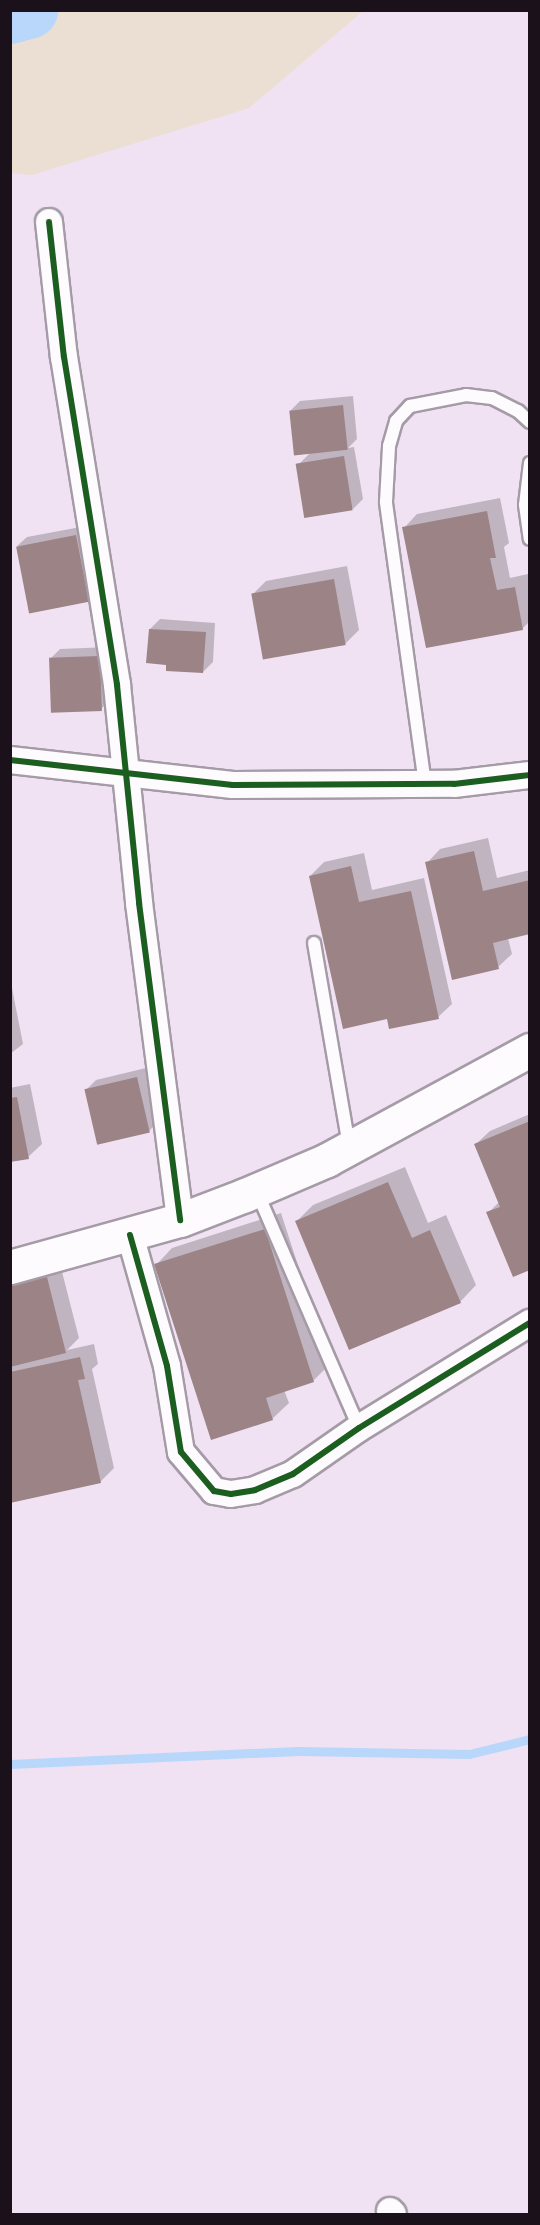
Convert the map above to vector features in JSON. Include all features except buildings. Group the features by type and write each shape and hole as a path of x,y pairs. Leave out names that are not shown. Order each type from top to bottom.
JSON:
{"main road":[{"path":"10,1267 180,1220 256,1190 349,1148 530,1050"}],"street":[{"path":"49,222 68,380 108,610 180,1220"},
{"path":"10,760 127,775 233,785 426,784 530,775"},
{"path":"130,1235 167,1366 181,1452 214,1491 231,1494 255,1490 293,1474 359,1428 530,1323"}],"lane":[{"path":"426,784 386,502 388,446 396,421 410,406 466,395 492,398 518,411 530,422"},
{"path":"530,463 525,505 530,539"},
{"path":"314,943 349,1148"},
{"path":"256,1190 359,1428"}],"sand":[{"path":"10,11 363,11 249,108 32,175 11,173"}],"waterway":[{"path":"10,15 29,10"},
{"path":"10,1764 299,1751 469,1754 530,1739"}],"cycle path":[{"path":"49,222 64,357 117,685 139,903 180,1220"},
{"path":"10,760 233,785 454,784 530,775"},
{"path":"130,1235 167,1366 181,1452 214,1491 231,1494 255,1490 293,1474 359,1428 530,1323"}]}
